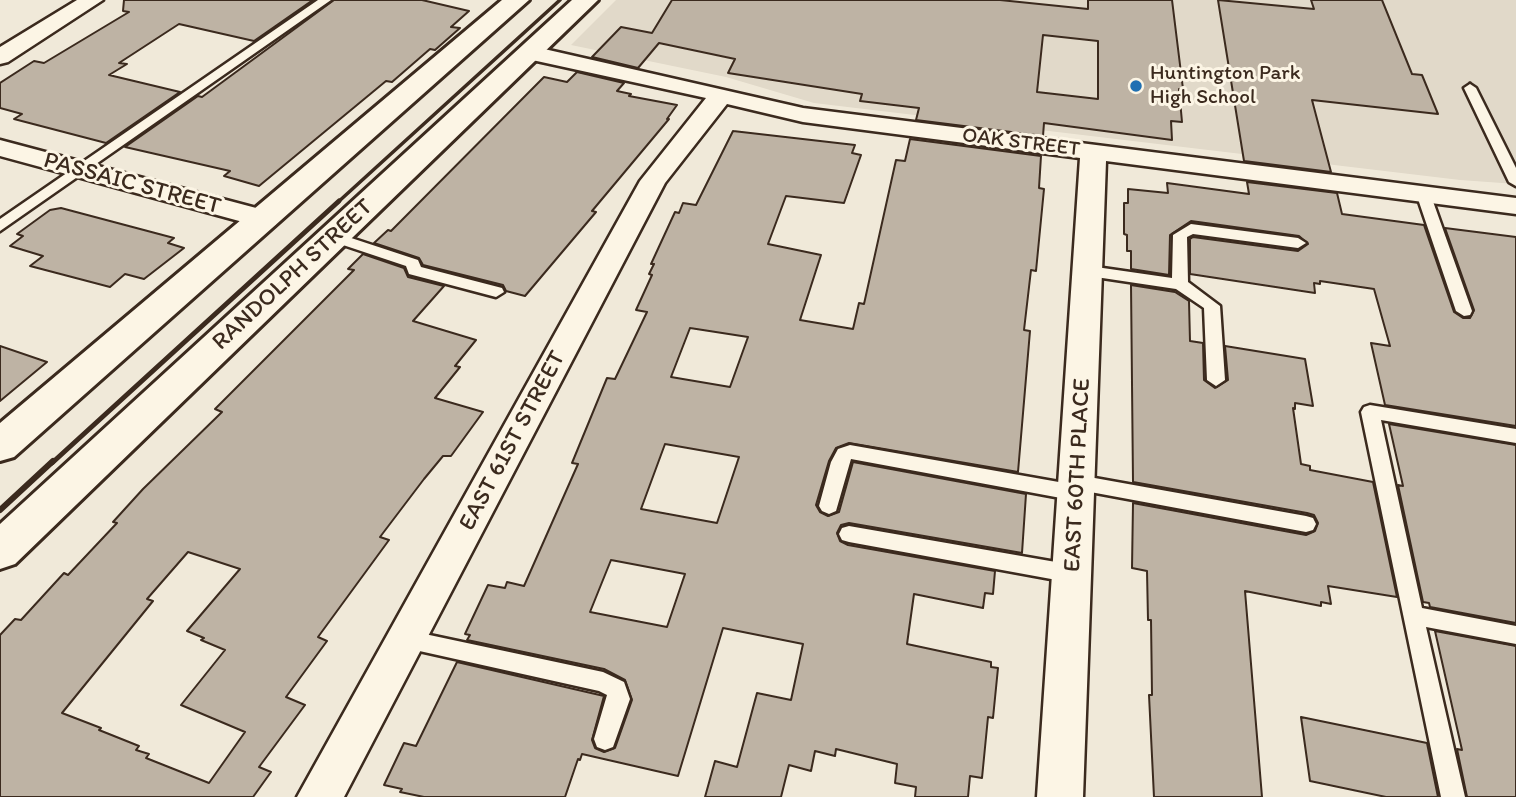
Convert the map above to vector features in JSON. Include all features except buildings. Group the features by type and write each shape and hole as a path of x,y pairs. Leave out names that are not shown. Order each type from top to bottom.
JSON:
{"street":[{"path":"0,57 92,0"},
{"path":"0,446 517,0"},
{"name":"RANDOLPH STREET","path":"0,551 586,0"},
{"name":"OAK STREET","path":"531,53 803,115 1516,206"},
{"name":"EAST 61ST STREET","path":"320,797 653,181 721,95"},
{"name":"PASSAIC STREET","path":"0,148 265,219"},
{"name":"EAST 60TH PLACE","path":"1060,797 1093,153"}],"lane":[{"path":"0,226 325,0"},
{"path":"1470,88 1516,183"},
{"path":"1423,193 1464,311"},
{"path":"1180,284 1180,236 1191,229 1298,243"},
{"path":"333,237 413,263 414,270 496,292"},
{"path":"1089,271 1180,284 1212,306 1216,380"},
{"path":"1453,797 1370,412 1516,436"},
{"path":"829,506 840,463 844,454 850,452 1306,524"},
{"path":"849,534 1073,574"},
{"path":"1413,615 1516,635"},
{"path":"406,639 603,682 616,689 619,699 605,739"}],"shaded area":[{"name":"Huntington Park High School","path":"616,0 1516,0 1516,184 1460,180 814,103 726,77 571,45"}],"railway":[{"path":"337,203 560,0"},
{"path":"52,463 339,201"},
{"path":"0,510 53,461"}],"place":[{"name":"Huntington Park High School","path":"1136,86"}]}
